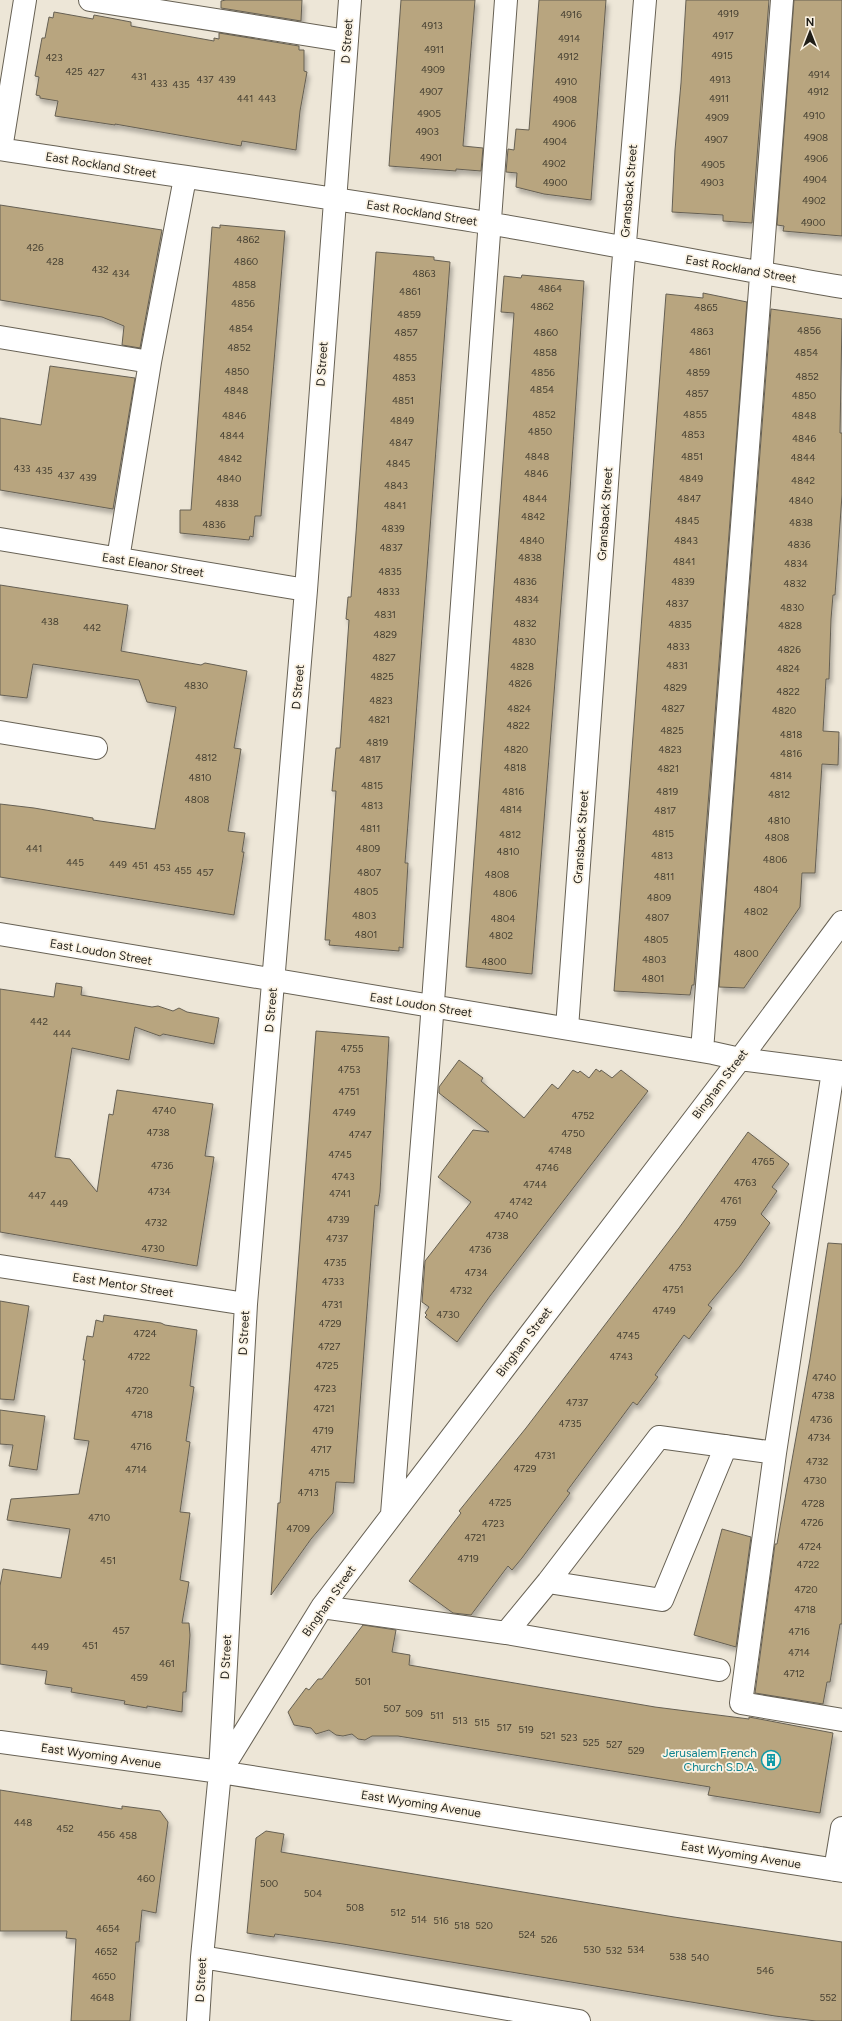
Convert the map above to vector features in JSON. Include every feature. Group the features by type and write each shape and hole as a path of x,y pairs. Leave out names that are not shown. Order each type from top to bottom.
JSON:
{"street":[{"path":"0,149 25,0"},
{"path":"90,0 171,6 347,40"},
{"name":"D Street","path":"198,2021 202,1957 220,1772 246,1304 306,590 334,198 350,0"},
{"path":"392,1514 433,1007 506,0"},
{"name":"Gransback Street","path":"567,1028 624,248 645,0"},
{"path":"702,1051 782,0"},
{"name":"East Rockland Street","path":"0,149 185,178 334,198 842,287"},
{"path":"118,559 150,362 185,178"},
{"path":"0,337 150,362"},
{"name":"East Eleanor Street","path":"0,540 306,590"},
{"path":"0,732 96,748"},
{"name":"Bingham Street","path":"220,1772 322,1607 740,1059 842,922"},
{"name":"East Loudon Street","path":"0,934 274,981 567,1028 740,1059 838,1072"},
{"path":"838,1072 776,1453 741,1703 842,1720"},
{"name":"East Mentor Street","path":"0,1266 246,1304"},
{"path":"506,1633 548,1582 659,1437 776,1453"},
{"path":"548,1582 662,1600 726,1446"},
{"path":"322,1607 506,1633 719,1670"},
{"name":"East Wyoming Avenue","path":"0,1742 220,1772 838,1870"},
{"path":"838,1870 842,1828"},
{"path":"202,1957 578,2021"}],"building":[{"path":"302,0 301,21 221,8 221,1"},
{"path":"401,0 475,0 463,146 483,148 481,171 456,169 456,171 389,166"},
{"path":"539,0 606,0 591,200 544,194 516,187 517,173 506,172 508,149 514,150 516,129 529,130"},
{"path":"686,0 769,0 752,223 723,221 723,215 672,212"},
{"path":"794,0 842,0 842,236 783,231 784,226 777,225"},
{"path":"54,12 93,19 94,15 131,22 131,26 214,41 214,38 219,39 219,33 299,46 299,50 304,50 304,71 307,72 300,111 296,150 242,141 241,146 115,124 55,116 58,101 40,98 40,96 36,95 39,77 35,76 42,38 45,38 49,17 53,18"},
{"path":"0,205 162,230 140,348 122,345 124,326 102,317 0,300"},
{"path":"220,225 285,231 261,516 255,516 253,537 250,536 249,540 180,533 180,510 191,510 212,227 220,228"},
{"path":"376,252 434,257 434,260 450,262 405,863 408,863 403,948 399,947 399,951 329,945 330,940 325,940 336,791 332,791 336,748 340,748 349,620 346,619 348,597 351,597"},
{"path":"522,275 584,281 570,490 532,974 466,967 514,313 501,312 504,276 521,278"},
{"path":"703,293 747,302 694,985 692,985 690,995 614,991 666,294 703,298"},
{"path":"771,309 842,319 840,433 842,433 842,495 835,595 833,595 831,619 829,679 826,679 823,731 839,732 838,765 822,764 815,873 802,873 800,907 744,988 719,987"},
{"path":"50,366 135,378 113,509 0,490 0,418 41,425"},
{"path":"0,585 128,605 121,651 201,665 205,663 247,671 234,748 241,749 228,831 245,833 242,852 244,852 234,915 0,877 0,804 34,808 93,818 93,820 155,829 176,707 147,702 139,680 33,664 27,698 0,695"},
{"path":"56,983 82,987 81,995 152,1007 158,1006 173,1011 179,1008 187,1012 219,1018 214,1044 163,1034 160,1036 135,1027 129,1060 72,1048 55,1157 70,1159 97,1192 109,1114 113,1115 117,1090 213,1104 205,1156 214,1157 197,1266 0,1232 0,989 54,997"},
{"path":"316,1031 389,1037 380,1192 378,1206 375,1205 354,1483 336,1482 333,1513 311,1539 271,1595 278,1503 280,1503"},
{"path":"459,1060 483,1078 481,1081 524,1118 552,1084 558,1089 573,1070 578,1073 580,1071 589,1078 596,1069 600,1072 601,1070 612,1078 621,1070 648,1091 490,1296 457,1342 425,1317 427,1315 425,1313 429,1307 422,1302 425,1261 471,1202 438,1177 473,1130 489,1132 439,1093 439,1087"},
{"path":"748,1132 789,1164 772,1187 777,1191 761,1214 770,1223 740,1266 708,1305 712,1308 689,1339 684,1335 655,1375 658,1377 637,1405 633,1402 567,1491 570,1493 522,1558 512,1570 508,1566 471,1615 453,1613 409,1581 461,1513 459,1511 526,1428 679,1228"},
{"path":"828,1243 842,1244 842,1624 840,1624 830,1682 827,1682 823,1704 755,1693 775,1544 777,1544 810,1359"},
{"path":"0,1301 29,1306 14,1400 0,1399"},
{"path":"104,1315 197,1330 190,1386 194,1387 186,1441 190,1442 180,1512 190,1513 180,1580 189,1582 182,1623 189,1623 190,1635 186,1692 183,1692 182,1712 124,1704 125,1701 71,1692 72,1688 45,1684 47,1671 0,1664 0,1586 3,1569 61,1578 70,1529 7,1520 11,1499 79,1494 89,1441 74,1439 85,1360 83,1360 87,1336 93,1337 96,1320 103,1322"},
{"path":"0,1410 45,1416 37,1470 9,1466 13,1445 0,1444"},
{"path":"722,1529 751,1537 736,1647 694,1635"},
{"path":"363,1625 396,1630 392,1652 410,1655 409,1665 655,1707 749,1719 749,1717 833,1733 820,1813 708,1795 710,1787 398,1736 372,1736 365,1740 358,1739 352,1734 343,1736 336,1735 329,1730 316,1734 311,1728 294,1725 288,1712 306,1688 309,1690 318,1679 322,1679"},
{"path":"0,1790 122,1809 122,1806 160,1811 168,1822 156,1913 142,1910 139,1942 136,1942 130,2021 71,2021 76,1939 66,1938 67,1931 0,1931"},
{"path":"266,1831 284,1834 281,1852 674,1917 842,1942 842,2021 816,2021 775,2016 343,1944 275,1934 274,1937 247,1933 256,1838"}],"place":[{"name":"Jerusalem French Church S.D.A.","path":"771,1760"}]}
